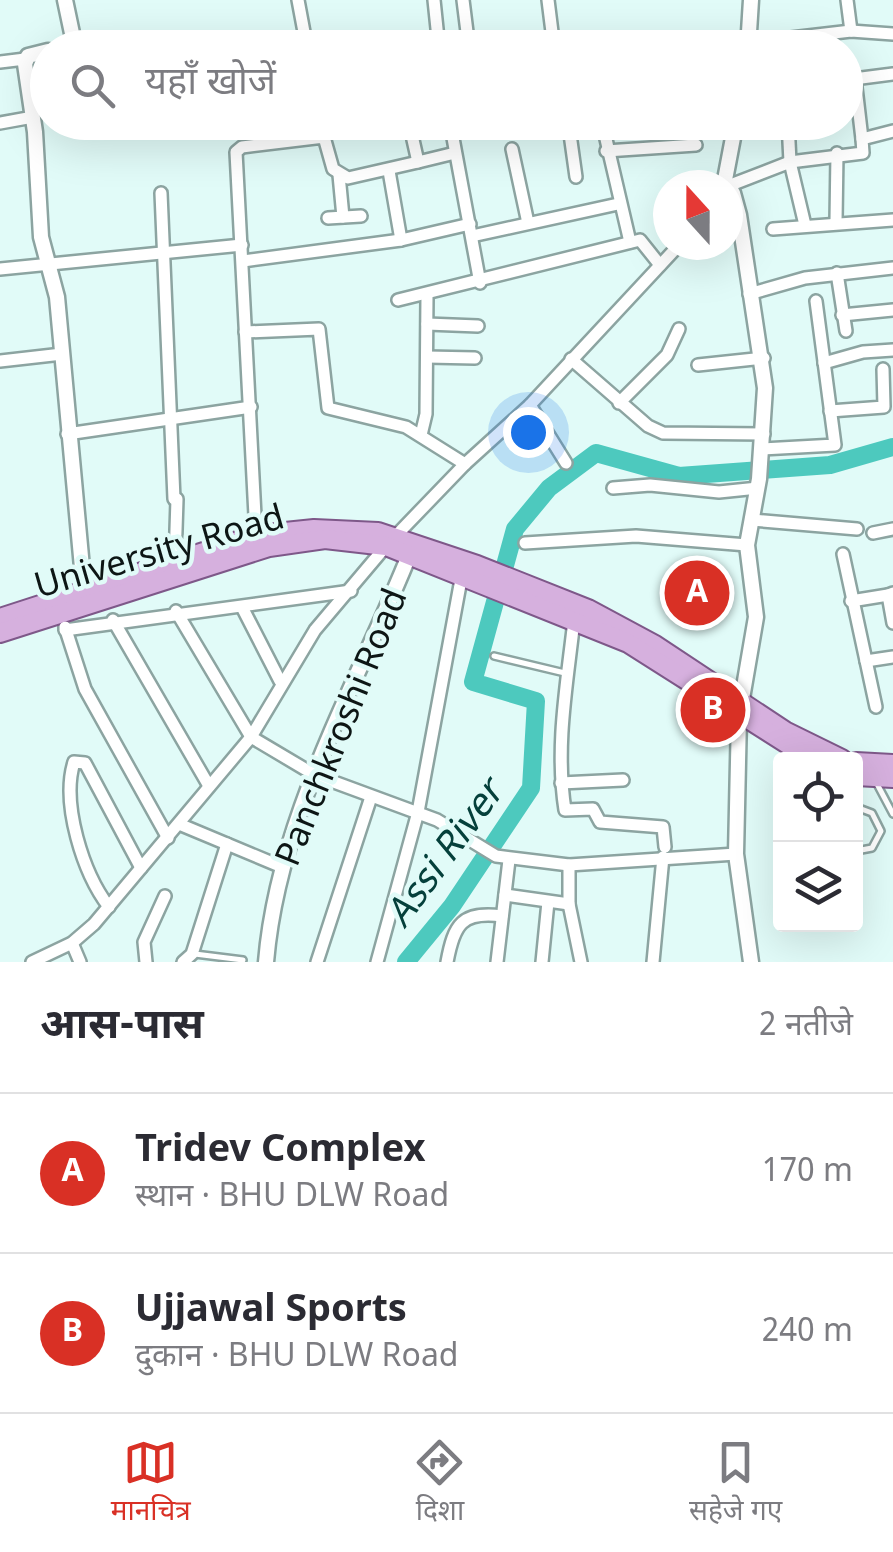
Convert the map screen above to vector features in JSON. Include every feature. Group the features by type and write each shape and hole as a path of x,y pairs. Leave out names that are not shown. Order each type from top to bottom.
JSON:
{"main road":[{"path":"0,618 84,599 256,535 340,529 392,541 472,573"},
{"name":"University Road","path":"0,634 63,621 84,599 269,546 325,539 392,541 410,553 507,584"},
{"path":"507,584 624,627 800,752"},
{"path":"507,584 628,643 741,709 827,752"},
{"path":"863,766 888,778"},
{"path":"863,776 888,778"}],"street":[{"path":"64,0 71,30"},
{"path":"298,0 304,30"},
{"path":"434,0 436,30"},
{"path":"463,0 467,30"},
{"path":"548,0 552,30"},
{"path":"749,30 751,0"},
{"path":"847,0 850,30"},
{"path":"863,32 893,34"},
{"path":"0,62 30,57"},
{"path":"25,59 30,95"},
{"path":"863,78 893,74"},
{"path":"0,122 30,117"},
{"path":"863,138 892,136"},
{"path":"34,140 40,238 57,297 84,599"},
{"path":"256,535 238,148 301,140"},
{"path":"325,140 339,175 343,216"},
{"path":"413,140 418,162"},
{"path":"453,140 480,283"},
{"path":"570,140 576,177"},
{"path":"604,140 630,242"},
{"path":"729,170 734,140"},
{"path":"789,140 805,226"},
{"path":"743,181 790,162 837,153 863,153 862,140"},
{"path":"606,151 696,144"},
{"path":"512,149 528,223"},
{"path":"339,175 358,178 455,153"},
{"path":"836,221 837,153"},
{"path":"389,172 402,240"},
{"path":"161,193 175,562"},
{"path":"243,260 528,223 618,204"},
{"path":"328,218 361,216"},
{"path":"773,229 836,221 893,220"},
{"path":"398,300 480,283 630,242 644,241 660,266"},
{"path":"0,269 242,245"},
{"path":"743,247 764,358 763,448 748,545 756,617 741,709 736,854 751,962"},
{"path":"32,962 72,943 109,907 251,736 280,681 315,630 464,464 530,405 665,260"},
{"path":"749,294 836,273 893,268"},
{"path":"836,273 846,331"},
{"path":"421,434 427,296"},
{"path":"571,359 618,402 664,433 763,448 831,448 836,441 816,301"},
{"path":"842,315 893,310"},
{"path":"427,324 478,326"},
{"path":"618,402 667,354 680,329"},
{"path":"245,332 319,330 328,408 386,421 421,434 464,464"},
{"path":"824,363 863,352 893,350"},
{"path":"0,361 62,354"},
{"path":"427,357 475,358"},
{"path":"698,366 764,358"},
{"path":"830,410 884,407 883,369"},
{"path":"530,405 566,463"},
{"path":"67,434 251,407"},
{"path":"613,488 650,486 719,492 758,483"},
{"path":"752,520 856,529"},
{"path":"873,533 893,529"},
{"path":"525,543 636,536 748,545"},
{"name":"Panchkroshi Road","path":"266,962 282,867 315,775 410,553"},
{"path":"843,554 876,707"},
{"path":"377,962 418,812 472,573"},
{"path":"168,838 86,689 63,621 242,608 350,590"},
{"path":"851,601 890,594 893,623"},
{"path":"242,608 280,681"},
{"path":"176,612 251,736 315,775 418,812 496,855 569,866 664,852 736,854"},
{"path":"113,620 209,786"},
{"path":"574,620 566,713 560,732 566,810 593,810 600,822 663,827 653,962"},
{"path":"866,661 893,657"},
{"path":"109,907 92,885 79,847 74,762 85,763 141,868"},
{"path":"561,782 624,780"},
{"path":"317,962 371,797"},
{"path":"179,824 282,867"},
{"path":"188,958 227,844"},
{"path":"496,855 504,894 497,962"},
{"path":"569,866 569,904 581,962"},
{"path":"504,894 569,904"},
{"path":"146,962 144,942 165,896"},
{"path":"542,962 548,902"},
{"path":"447,962 450,943 466,919 478,913 502,916"},
{"path":"72,943 80,962"}],"lane":[{"path":"494,656 568,674"},
{"path":"888,778 893,814"},
{"path":"863,810 872,813 882,831 872,848 863,849"},
{"path":"188,958 243,960"}],"waterway":[{"name":"Assi River","path":"406,962 452,906 531,788 536,701 473,682 515,529 549,488 596,453 679,476 830,465 893,447"}],"place":[{"name":"Tridev Complex","path":"697,593"},
{"name":"Ujjawal Sports","path":"713,710"}]}
